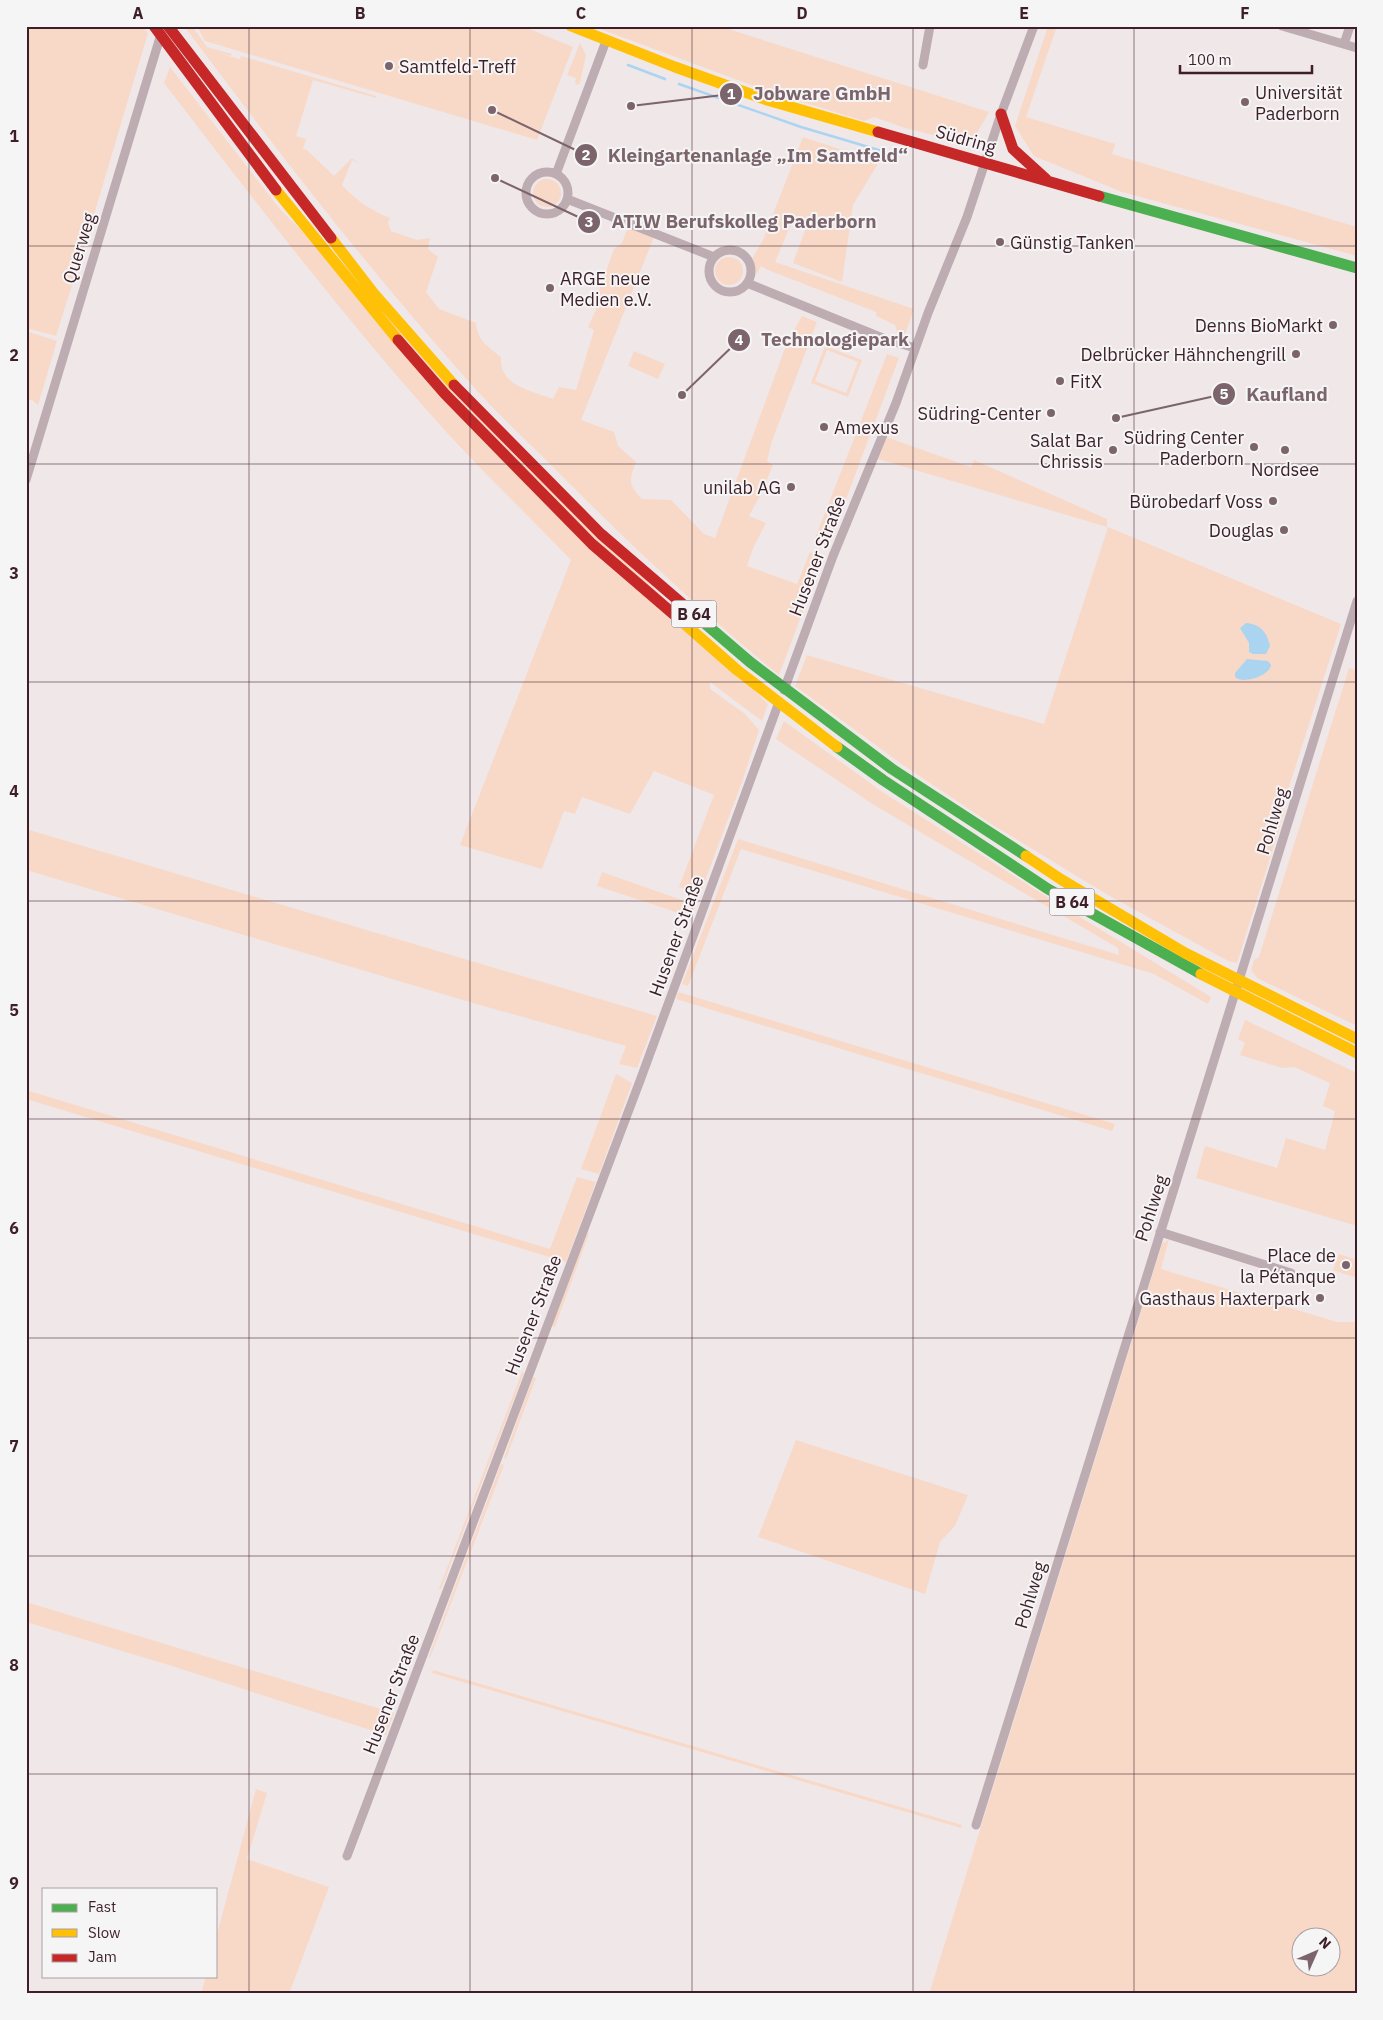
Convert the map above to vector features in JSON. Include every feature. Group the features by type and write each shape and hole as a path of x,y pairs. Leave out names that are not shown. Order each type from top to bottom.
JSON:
{"main road":[{"name":"B 64","path":"154,26 288,205 367,303 445,394 592,544 737,670 804,723 883,780 1048,889 1217,983 1357,1053"},
{"name":"B 64","path":"168,26 375,295 458,389 601,534 750,662 892,769 1062,880 1185,953 1357,1039"},
{"name":"Südring","path":"571,26 606,41 767,100 985,164 1357,268"},
{"path":"1001,114 1013,149 1048,181"}],"street":[{"name":"Querweg","path":"26,480 164,26"},
{"path":"923,65 930,26"},
{"name":"Husener Straße","path":"347,1856 644,1069 833,556 896,403 915,348 967,217 1001,114 1034,26"},
{"path":"1282,26 1357,48"},
{"path":"1344,44 1350,26"},
{"path":"556,174 606,41"},
{"path":"545,172 556,174 567,185 567,199 560,210 550,214 539,213 530,206 528,201 526,190 530,180 534,176 545,172"},
{"path":"567,199 714,257"},
{"path":"730,250 743,254 748,260 751,271 748,283 738,291 725,292 715,287 708,272 710,263 721,252 730,250"},
{"path":"748,283 885,339 915,348"},
{"name":"Pohlweg","path":"976,1825 1357,600"},
{"path":"1160,1232 1291,1273"}],"shaded area":[{"path":"26,26 143,26 148,33 56,336 26,328"},
{"path":"184,26 192,26 207,47 232,54 231,56 221,54 250,62 240,59 241,56 376,96 376,98 313,80 296,136 306,139 303,149 307,150 334,176 352,158 359,163 352,160 342,185 364,204 390,218 388,223 391,231 417,240 430,238 428,249 438,257 426,292 439,309 476,323 481,339 501,357 505,375 518,386 553,399 559,387 576,390 594,330 588,327 600,301 596,299 614,249 622,243 628,227 654,237 581,420 614,432 618,446 636,462 631,482 634,490 642,499 671,500 704,534 715,538 787,343 802,316 817,322 772,441 767,461 773,465 762,492 749,516 766,523 754,546 747,566 797,584 810,552 823,558 779,675 660,572 479,393 359,252 288,163"},
{"path":"197,26 522,26 573,47 537,140 205,41"},
{"path":"592,26 719,26 989,112 973,140 964,143 905,128 874,117 864,121 770,92"},
{"path":"1048,26 1057,26 1026,117 1115,144 1112,154 1357,227 1357,256 1122,192 1034,156 1015,126"},
{"path":"580,43 586,55 580,83 577,85 575,84 576,78 567,75"},
{"path":"170,67 279,208 768,704 762,721 710,682 710,689 745,714 759,730 742,782 700,894 679,887 714,795 654,771 630,814 582,797 575,814 564,811 542,869 460,845 571,560 449,435 328,293 164,83"},
{"path":"803,137 879,162 853,205 842,282 793,263 807,225 805,219 794,217 775,262 914,309 904,337 898,336 895,325 876,316 876,312 761,266 756,275 753,257 763,240"},
{"path":"547,179 557,183 561,193 557,203 547,207 537,203 533,193 537,183"},
{"path":"729,257 739,261 743,271 739,281 729,285 719,281 715,271 719,261"},
{"path":"26,331 57,341 38,405 32,400 26,401"},
{"path":"825,346 862,360 848,397 811,383","holes":["827,350 858,362 846,393 815,381"]},
{"path":"634,351 665,364 658,379 628,366"},
{"path":"887,354 899,358 828,547 814,541"},
{"path":"886,437 971,467 974,460 1107,519 1107,527 878,459"},
{"path":"1108,527 1341,624 1282,809 1285,810 1237,963 1228,961 1108,895 993,825 903,765 795,686 807,655 1044,724"},
{"path":"1349,668 1357,670 1357,1026 1257,978 1251,970 1254,960 1259,957"},
{"path":"784,721 881,791 1044,895 1211,997 1208,1004 1154,974 741,849 688,986 682,984 738,839 1119,955 1118,948 874,805 776,739"},
{"path":"26,829 657,1016 637,1068 619,1064 626,1046 466,1001 26,870"},
{"path":"602,872 696,905 691,919 670,910 597,886"},
{"path":"678,992 1115,1124 1112,1131 676,999"},
{"path":"1245,1020 1357,1073 1357,1226 1196,1178 1205,1146 1277,1168 1286,1138 1325,1150 1335,1111 1323,1106 1330,1083 1294,1067 1282,1068 1240,1055 1245,1043 1238,1039"},
{"path":"616,1074 632,1083 599,1174 581,1169"},
{"path":"26,1090 550,1249 577,1177 596,1182 566,1262 26,1099"},
{"path":"587,1233 589,1234 555,1327 552,1326"},
{"path":"1169,1239 1161,1269 1337,1322 1357,1322 1357,1994 929,1994 1162,1244"},
{"name":"Place de la Pétanque","path":"1339,1254 1357,1260 1357,1278 1333,1270"},
{"path":"522,1372 524,1373 441,1589 439,1589"},
{"path":"533,1377 536,1378 506,1459 504,1458"},
{"path":"796,1440 968,1495 955,1526 940,1542 925,1594 758,1537"},
{"path":"501,1464 504,1465 430,1658 429,1656"},
{"path":"26,1602 394,1713 386,1735 172,1666 26,1622"},
{"path":"433,1670 962,1825 961,1828 432,1673"},
{"path":"256,1789 267,1793 247,1859 329,1887 289,1994 201,1994 205,1978 218,1978 218,1931"}],"water":[{"path":"1246,623 1256,625 1265,633 1270,646 1266,654 1253,654 1249,652 1249,643 1240,628"},
{"path":"1247,659 1268,661 1271,665 1270,669 1256,678 1244,680 1235,677 1235,673"}],"waterway":[{"path":"628,65 665,79"},
{"path":"679,84 801,127 882,151"}],"traffic: fast":[{"path":"1099,196 1357,268"},
{"path":"701,620 750,662 892,769 1026,856"},
{"path":"837,747 883,780 1048,889 1201,974"}],"traffic: slow":[{"path":"571,26 675,67 767,100 878,132"},
{"path":"276,190 398,340"},
{"path":"331,238 375,295 454,385"},
{"path":"678,618 737,670 837,747"},
{"path":"1026,856 1062,880 1185,953 1357,1039"},
{"path":"1201,974 1357,1053"}],"traffic: jam":[{"path":"154,26 276,190"},
{"path":"168,26 331,238"},
{"path":"1001,114 1013,149 1046,179"},
{"path":"878,132 1099,196"},
{"path":"398,340 445,394 592,544 678,618"},
{"path":"454,385 601,534 701,620"}],"place":[{"name":"Samtfeld-Treff","path":"389,66"},
{"name":"Universität Paderborn","path":"1245,102"},
{"name":"Jobware GmbH","path":"631,106"},
{"name":"Kleingartenanlage „Im Samtfeld“","path":"492,110"},
{"name":"ATIW Berufskolleg Paderborn","path":"495,178"},
{"name":"Günstig Tanken","path":"1000,242"},
{"name":"ARGE neue Medien e.V.","path":"550,288"},
{"name":"Denns BioMarkt","path":"1333,325"},
{"name":"Delbrücker Hähnchengrill","path":"1296,354"},
{"name":"FitX","path":"1060,381"},
{"name":"Technologiepark","path":"682,395"},
{"name":"Südring-Center","path":"1051,413"},
{"name":"Kaufland","path":"1116,418"},
{"name":"Amexus","path":"824,427"},
{"name":"Südring Center Paderborn","path":"1254,447"},
{"name":"Salat Bar Chrissis","path":"1113,450"},
{"name":"Nordsee","path":"1285,450"},
{"name":"unilab AG","path":"791,487"},
{"name":"Bürobedarf Voss","path":"1273,501"},
{"name":"Douglas","path":"1284,530"},
{"name":"Place de la Pétanque","path":"1346,1265"},
{"name":"Gasthaus Haxterpark","path":"1320,1298"}]}
